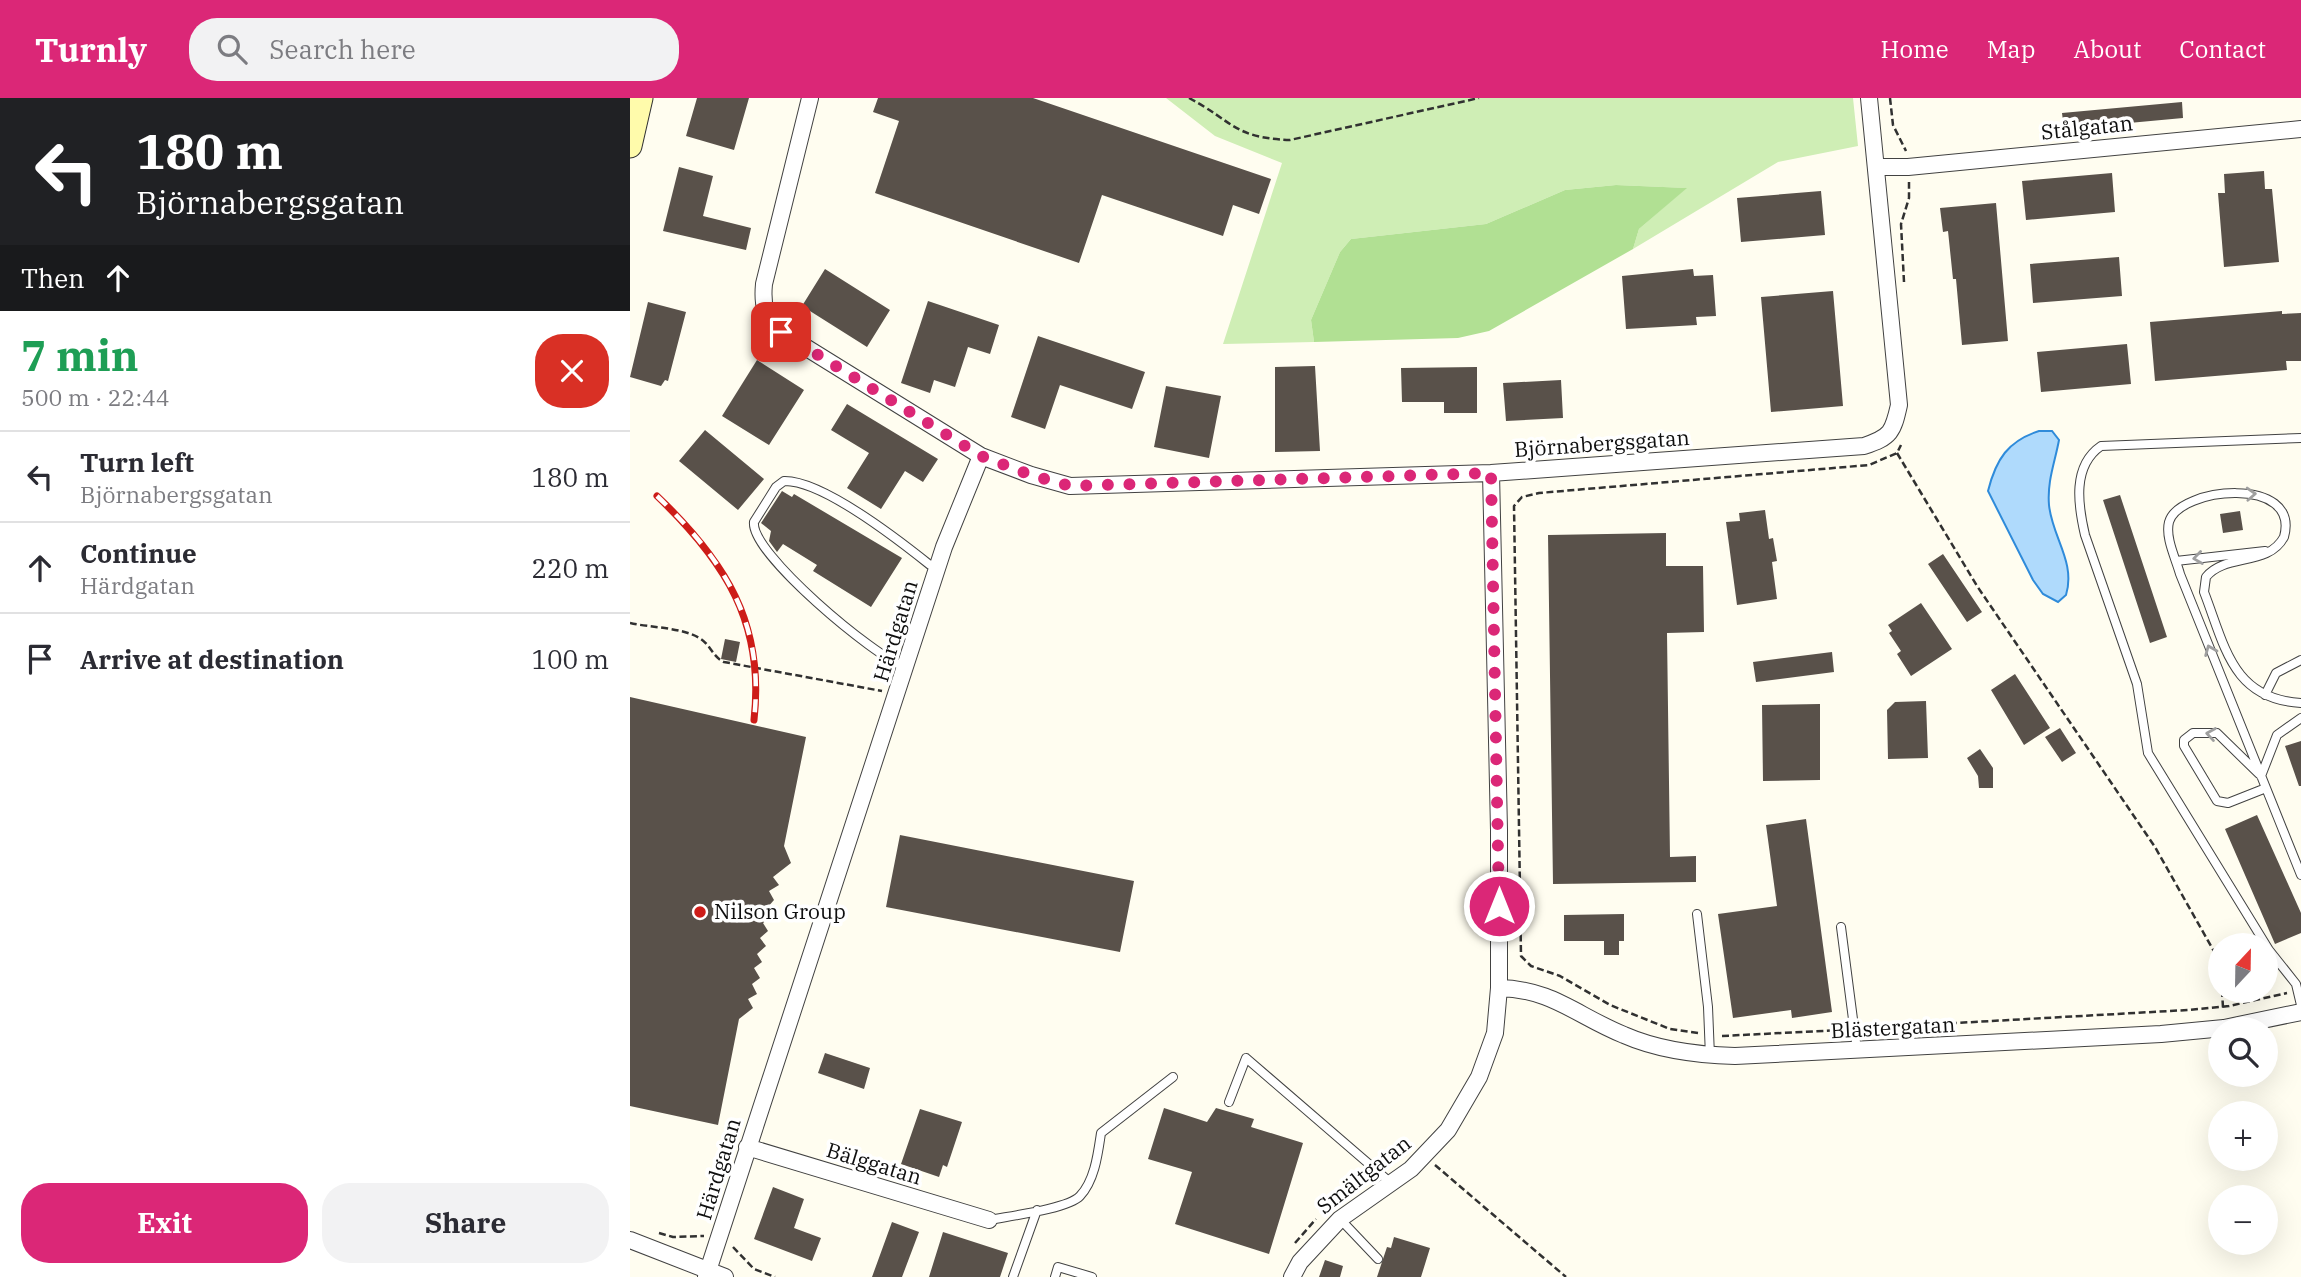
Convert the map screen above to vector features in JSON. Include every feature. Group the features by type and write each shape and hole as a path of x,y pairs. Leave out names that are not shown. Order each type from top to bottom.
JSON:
{"main road":[{"path":"630,146 641,98"}],"street":[{"path":"810,98 764,284 764,309 768,318 781,332 981,456"},
{"name":"Björnabergsgatan","path":"981,456 1070,486 1491,473 1864,446 1885,439 1894,427 1899,405 1869,98"},
{"name":"Stålgatan","path":"1876,167 1908,167 2301,130"},
{"name":"Härdgatan","path":"707,1274 901,666 981,456"},
{"path":"1491,473 1499,988"},
{"name":"Blästergatan","path":"1499,988 1540,993 1564,1002 1623,1035 1665,1048 1710,1056 2208,1029"},
{"name":"Smältgatan","path":"1292,1277 1300,1262 1340,1219 1424,1156 1448,1130 1467,1101 1487,1059 1495,1033 1499,988"},
{"name":"Blästergatan","path":"2277,1017 2301,1012"},
{"name":"Bälggatan","path":"747,1147 989,1220"},
{"path":"630,1240 707,1274 725,1277"}],"lane":[{"path":"2301,438 2101,446 2087,460 2079,491 2079,509 2085,535 2143,702 2144,742 2148,753 2297,990 2301,1005"},
{"path":"901,666 868,647 785,573 760,543 753,528 754,522 776,487 784,481 803,483 869,521 930,565 938,566"},
{"path":"2301,703 2265,695 2249,686 2234,668 2204,592 2204,583 2217,566 2252,559 2268,551 2285,536 2288,517 2278,501 2254,492 2191,502 2179,508 2173,514 2168,532 2176,561 2301,875"},
{"path":"2176,561 2268,551"},
{"path":"2265,695 2276,673 2286,665 2301,660"},
{"path":"2261,776 2277,735 2301,718"},
{"path":"2261,776 2242,759 2230,741 2217,733 2193,733 2184,740 2184,746 2217,801 2228,803 2266,788"},
{"path":"1697,914 1708,1007 1710,1056"},
{"path":"1841,927 1857,1050"},
{"path":"1229,1102 1245,1058 1391,1183"},
{"path":"989,1220 1037,1210 1080,1196 1095,1168 1101,1133 1173,1077"},
{"path":"1013,1277 1037,1210"},
{"path":"1340,1219 1378,1259"},
{"path":"1055,1277 1058,1266 1092,1277"}],"path":[{"path":"1189,98 1238,131 1262,139 1290,140 1479,98"},
{"path":"1890,98 1893,125 1905,146 1908,167 1909,198 1901,224 1905,286"},
{"path":"1903,442 1896,453 1869,465 1539,493 1522,497 1514,506 1521,956 1531,966 1560,976 1610,1005 1644,1020 1708,1035 1736,1036 2223,1007 2297,990"},
{"path":"1896,453 1977,586 2155,847 2208,941"},
{"path":"630,623 685,632 699,638 709,646 716,658 724,662 858,689 883,691 901,666"},
{"path":"1499,957 1521,956"},
{"path":"2223,1003 2223,1017"},
{"path":"1424,1156 1566,1277"},
{"path":"658,1233 685,1238 699,1235 732,1247 754,1269 775,1277"}],"green space":[{"path":"1166,98 1853,98 1858,146 1778,162 1633,249 1639,229 1686,188 1616,185 1565,190 1486,224 1351,239 1340,252 1311,320 1314,342 1223,344 1282,163 1215,136"},
{"path":"1616,185 1687,188 1639,229 1633,249 1489,331 1458,338 1314,342 1311,320 1340,252 1351,239 1486,224 1565,190"}],"water":[{"path":"2039,431 2052,431 2059,440 2050,480 2049,505 2066,560 2068,583 2066,595 2058,602 2043,594 2033,580 1988,491 1999,461 2005,453 2019,440"}],"building":[{"path":"697,98 749,98 734,150 686,136"},
{"path":"878,98 1033,98 1271,179 1259,214 1233,205 1223,236 1102,195 1079,263 875,193 899,121 873,112"},
{"path":"2182,102 2183,118 2064,129 2062,113"},
{"path":"679,167 713,176 703,216 751,228 746,250 663,231"},
{"path":"2264,171 2265,189 2272,189 2279,262 2224,267 2218,193 2225,193 2224,174"},
{"path":"2112,173 2115,212 2026,220 2022,181"},
{"path":"1821,191 1825,235 1741,242 1737,198"},
{"path":"1996,203 2008,341 1962,345 1956,279 1953,279 1948,231 1943,232 1940,208"},
{"path":"2119,257 2122,296 2033,303 2030,264"},
{"path":"825,269 890,310 867,347 802,306"},
{"path":"1693,269 1694,276 1713,275 1716,316 1696,317 1697,325 1626,329 1622,276"},
{"path":"1833,291 1843,406 1771,412 1761,297"},
{"path":"928,301 999,325 990,354 968,347 955,387 934,380 930,393 901,383"},
{"path":"648,302 686,312 668,381 665,380 661,386 630,377"},
{"path":"2282,311 2282,314 2301,313 2301,361 2286,361 2287,370 2155,381 2150,322"},
{"path":"1038,336 1145,372 1132,409 1060,385 1045,429 1011,417"},
{"path":"2127,344 2131,384 2041,392 2037,352"},
{"path":"757,360 804,390 769,445 722,416"},
{"path":"1315,366 1320,451 1275,452 1275,367"},
{"path":"1477,367 1477,413 1444,413 1444,402 1402,402 1401,368"},
{"path":"1561,380 1563,418 1506,421 1503,383"},
{"path":"1166,386 1221,396 1209,458 1154,447"},
{"path":"847,404 938,459 923,482 905,471 881,509 847,488 869,453 831,430"},
{"path":"705,430 764,479 738,510 679,461"},
{"path":"782,491 792,497 794,494 902,558 871,607 813,571 817,565 783,544 777,552 769,541 771,531 761,523"},
{"path":"2120,495 2167,637 2150,643 2103,500"},
{"path":"1765,510 1769,539 1773,538 1777,561 1772,562 1777,599 1737,605 1726,522 1740,521 1739,513"},
{"path":"2240,511 2243,530 2223,533 2220,514"},
{"path":"1666,533 1666,566 1703,566 1704,632 1667,633 1670,857 1696,856 1696,882 1553,884 1548,535"},
{"path":"1943,554 1982,612 1967,622 1928,564"},
{"path":"1921,603 1952,649 1911,676 1897,654 1901,651 1889,633 1892,631 1888,625"},
{"path":"725,639 740,642 736,662 721,659"},
{"path":"1832,652 1834,672 1756,682 1753,662"},
{"path":"2015,674 2050,728 2024,745 1991,690"},
{"name":"Nilson Group","path":"630,697 806,737 784,846 791,863 773,877 779,885 769,891 774,900 767,908 772,916 763,923 768,931 760,938 766,946 757,954 762,962 754,968 760,978 752,984 757,994 748,999 753,1008 739,1019 718,1125 630,1106"},
{"path":"1926,701 1928,758 1888,759 1887,710 1895,702"},
{"path":"1820,704 1820,780 1763,781 1762,705"},
{"path":"2060,728 2076,753 2062,762 2045,737"},
{"path":"2301,741 2301,786 2299,786 2285,746"},
{"path":"1980,749 1993,768 1993,788 1979,788 1978,776 1967,758"},
{"path":"2257,815 2301,913 2301,933 2278,943 2278,933 2270,933 2225,829"},
{"path":"1806,819 1832,1012 1792,1018 1791,1010 1733,1018 1718,914 1777,906 1766,825"},
{"path":"900,835 1134,881 1120,952 886,907"},
{"path":"1624,914 1624,941 1619,941 1619,955 1604,955 1604,941 1564,941 1564,915"},
{"path":"825,1053 870,1068 864,1089 818,1073"},
{"path":"1164,1108 1207,1122 1216,1108 1254,1119 1251,1127 1303,1143 1269,1254 1175,1224 1192,1172 1148,1159"},
{"path":"920,1109 962,1122 947,1167 943,1165 939,1177 901,1164"},
{"path":"773,1187 804,1199 794,1228 821,1238 812,1261 754,1239"},
{"path":"892,1222 919,1232 902,1277 872,1277"},
{"path":"943,1232 1008,1253 1000,1277 929,1277"},
{"path":"1394,1237 1430,1248 1421,1277 1377,1277 1387,1247 1391,1248"},
{"path":"1325,1260 1343,1266 1340,1277 1319,1277"}],"railway":[{"path":"657,496 702,545 735,596 753,653 756,685 754,720"}],"place":[{"name":"Nilson Group","path":"700,912"}],"route":[{"path":"781,332 981,456 1070,486 1491,473 1499,906"}]}
